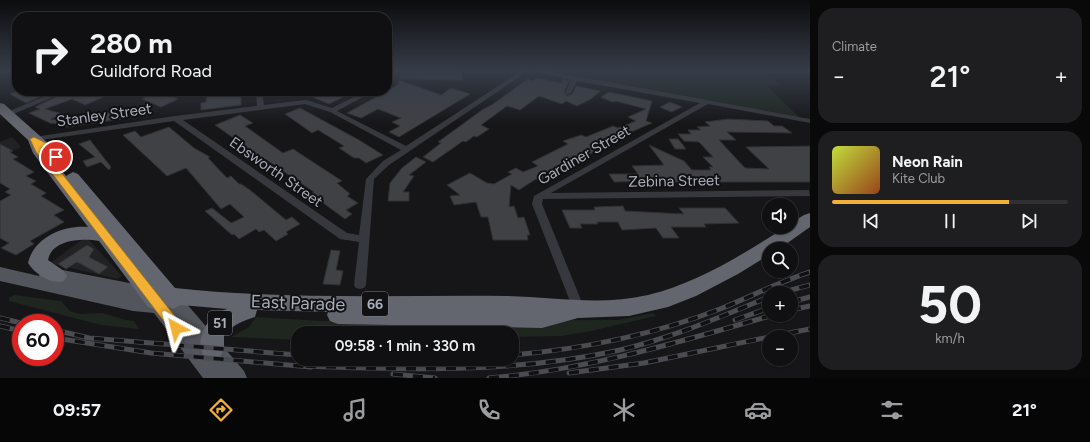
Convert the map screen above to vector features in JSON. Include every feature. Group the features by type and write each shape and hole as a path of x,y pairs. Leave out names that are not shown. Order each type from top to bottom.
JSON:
{"highway":[{"name":"51","path":"3,110 34,139 47,147 165,301"},
{"name":"51","path":"34,139 38,150 104,236 165,301"},
{"name":"East Parade","path":"165,301 323,304 539,305 579,310 626,308 665,299 694,289 784,237 810,219"},
{"name":"East Parade","path":"784,237 810,227"},
{"path":"57,276 38,263 38,258 41,252 47,246 73,234 82,233 104,236"},
{"name":"East Parade","path":"165,301 247,311 320,315 542,319 579,310"},
{"name":"51","path":"212,350 211,336 216,327 224,319 247,311"}],"main road":[{"path":"0,265 57,276 165,301"},
{"path":"0,274 133,303 165,301"},
{"name":"51","path":"165,301 212,350 236,378"},
{"name":"51","path":"165,301 216,378"}],"street":[{"path":"360,285 370,179 386,164 406,149 498,89"},
{"path":"568,93 570,89"},
{"path":"634,89 810,121"},
{"path":"3,110 48,96"},
{"path":"260,96 261,107"},
{"path":"332,111 361,96"},
{"name":"Stanley Street","path":"34,139 175,118 306,102 332,111 406,149"},
{"name":"Gardiner Street","path":"579,310 537,204 539,196 707,102"},
{"name":"Ebsworth Street","path":"175,118 344,236 364,239"},
{"name":"Zebina Street","path":"539,196 809,193"}],"shaded area":[{"path":"633,89 770,89 801,119"},
{"path":"12,137 21,147 0,156 0,142"},
{"path":"86,237 122,276 117,279 50,263"},
{"path":"14,295 61,301 70,311 80,314 102,313 134,321 139,329 101,325 64,315 64,314 9,301 9,298"},
{"path":"653,313 656,316 591,331 561,336 519,337 519,326 291,326 291,340 231,337 249,327 256,317 322,321 618,320"}],"building":[{"path":"392,89 423,89 441,95 450,89 453,89 470,94 399,137 389,132 400,126 392,122 401,118 378,109 361,118 347,113 378,96 392,96"},
{"path":"515,89 566,89 564,92 567,96 572,94 575,89 589,89 600,91 591,99 577,106 566,101 562,104 539,96 520,110 507,106 481,125 489,129 477,137 474,136 466,142 463,141 433,162 423,157 441,143 438,142 482,110"},
{"path":"609,92 652,101 646,121 652,123 566,165 569,167 539,181 536,179 519,190 511,185 509,207 514,206 518,218 524,217 530,235 527,235 528,240 493,240 488,217 481,217 476,202 454,205 450,196 460,195 447,185 470,173 487,183 494,184 512,174 508,172 516,168 523,172 538,166 532,162 568,144 563,141 581,135 586,137 613,126 618,128 636,121 628,117 646,109 616,101 612,102 601,97"},
{"path":"14,96 42,96 26,103"},
{"path":"58,96 106,96 85,105 72,99 45,109 63,114 51,120 90,115 99,116 99,114 125,110 121,119 68,127 52,124 29,113 40,109 35,107"},
{"path":"148,96 171,96 178,99 161,107 142,99"},
{"path":"207,96 241,96 241,105 201,110 201,103 206,102"},
{"path":"311,96 345,96 329,104"},
{"path":"670,102 682,107 671,112 660,107"},
{"path":"300,108 359,140 383,155 366,163 359,158 354,158 339,148 344,146 318,130 312,133 285,114"},
{"path":"240,115 253,123 245,126 283,153 293,149 342,181 337,183 350,194 347,196 358,203 346,210 352,214 345,219 311,194 314,192 265,159 260,161 249,149 215,125"},
{"path":"728,119 768,121 774,126 782,126 792,133 727,132 736,140 719,140 745,168 769,169 746,147 810,146 810,182 614,182 609,174 638,174 632,166 664,165 649,145 684,161 692,170 711,170 709,167 713,167 703,157 713,157 699,142 684,141 678,134 691,134 688,130 701,130 697,127 710,126 705,122"},
{"path":"169,127 194,148 210,157 208,158 227,178 231,176 239,184 250,190 286,220 292,217 300,224 286,232 288,234 276,241 264,230 259,232 256,229 239,239 234,234 232,235 205,211 212,208 231,223 244,217 230,204 221,209 186,168 167,176 123,135 135,131 141,137"},
{"path":"669,139 678,139 686,149 675,149"},
{"path":"90,140 111,167 109,170 101,162 87,167 83,161 95,157 79,144"},
{"path":"0,144 13,151 10,152 18,157 13,159 34,172 26,176 36,181 31,184 46,193 41,196 64,210 54,215 64,222 30,241 34,244 16,255 1,248 9,243 0,238 0,201 11,195 5,192 10,189 0,183"},
{"path":"416,157 426,162 409,175 414,176 403,192 409,192 409,201 388,201 390,183 402,168"},
{"path":"623,206 625,211 684,214 679,208 725,208 739,223 704,224 706,227 671,227 679,238 663,238 656,228 622,230 618,222 580,224 582,228 570,228 562,210 595,210 594,207"},
{"path":"87,245 94,249 89,257 108,267 99,274 77,262 66,269 58,264"},
{"path":"331,250 340,251 336,270 343,271 340,285 323,284"}],"railway":[{"path":"519,354 565,349 618,340 669,326 720,309 810,272"},
{"path":"798,288 810,285"},
{"path":"798,300 810,297"},
{"path":"519,365 581,357 639,345 696,326 762,300"},
{"path":"798,309 810,306"},
{"path":"735,320 762,310"},
{"path":"0,318 12,321"},
{"path":"489,378 562,369 597,362 668,345 762,318"},
{"path":"0,326 12,329"},
{"path":"569,373 644,363 810,329"},
{"path":"64,332 89,338 291,354"},
{"path":"64,339 151,353 311,367"},
{"path":"306,366 424,369 503,366"},
{"path":"393,374 435,378"}],"route":[{"path":"56,157 47,147 34,139 38,150 176,328"}]}
